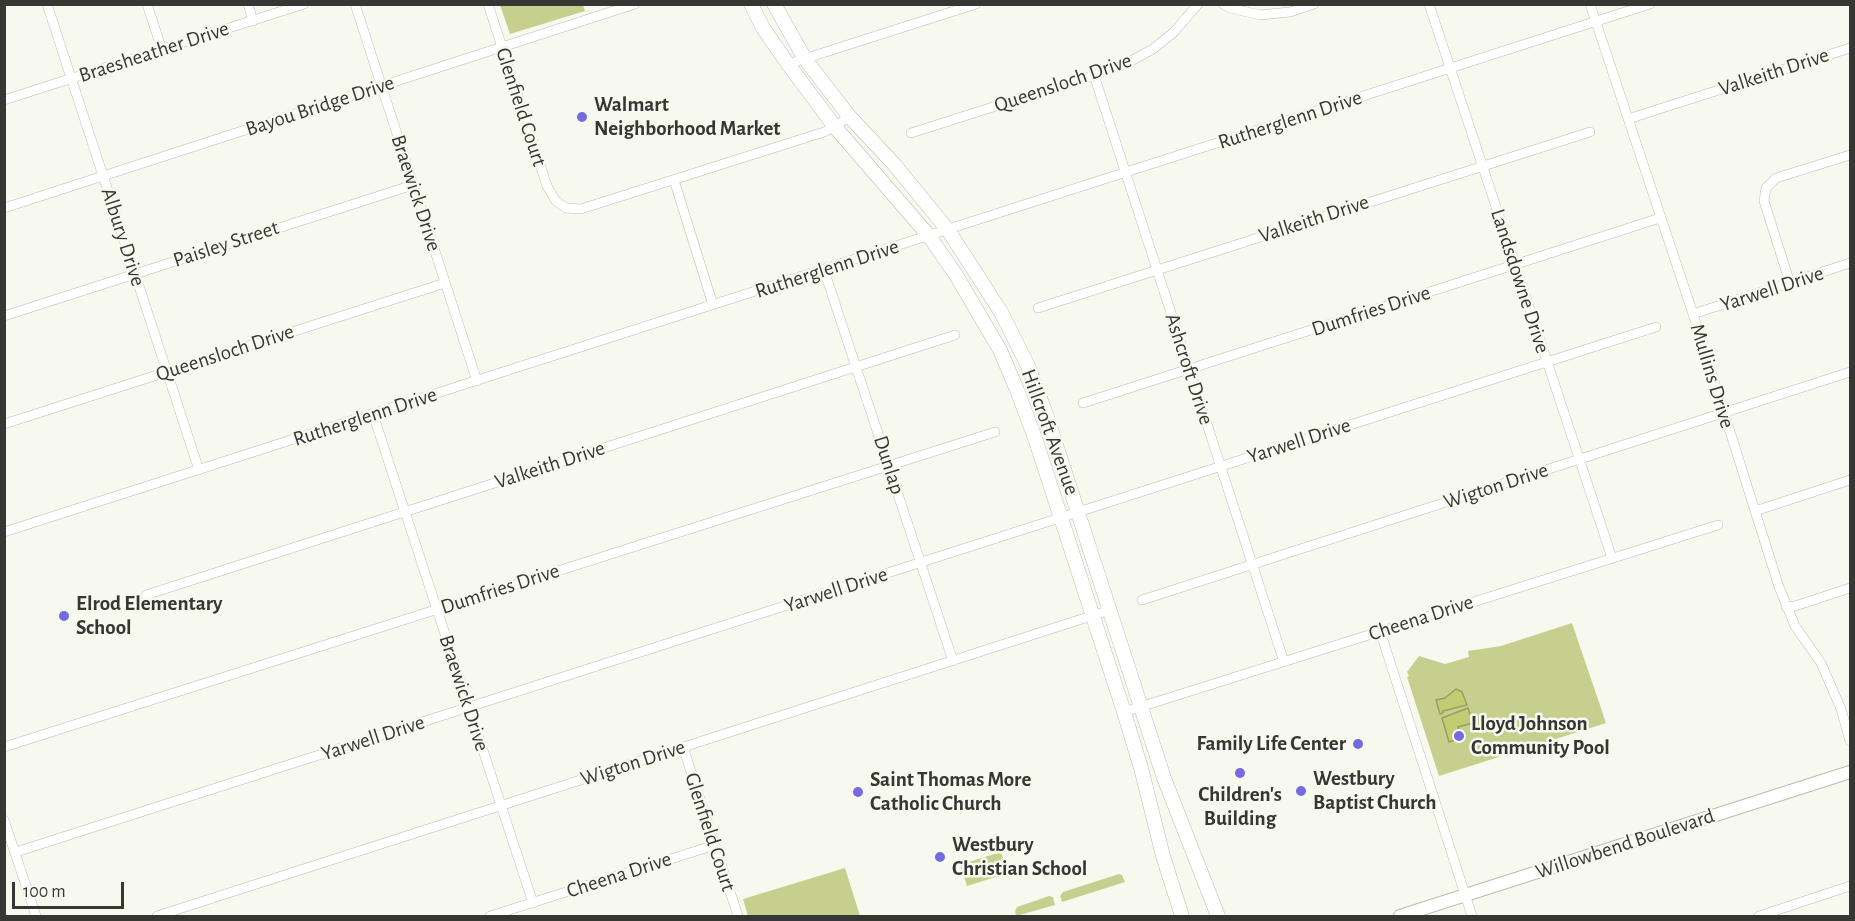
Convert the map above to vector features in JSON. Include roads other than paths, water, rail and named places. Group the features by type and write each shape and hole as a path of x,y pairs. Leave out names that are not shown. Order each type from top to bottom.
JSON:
{"main road":[{"name":"Hillcroft Avenue","path":"751,4 763,28 835,127 929,236 963,285 1000,350 1036,441 1124,712 1141,768 1162,856 1182,916"},
{"name":"Hillcroft Avenue","path":"774,4 805,59 849,116 893,163 948,230 1000,312 1028,366 1079,512 1164,778 1218,916"},
{"name":"Willowbend Boulevard","path":"1400,916 1851,772"}],"street":[{"name":"Albury Drive","path":"47,4 199,470"},
{"path":"147,4 162,50"},
{"path":"248,4 253,21"},
{"name":"Braesheather Drive","path":"4,100 304,4"},
{"name":"Braewick Drive","path":"354,4 477,381"},
{"name":"Glenfield Court","path":"488,4 547,186 551,195 561,205 573,210 581,209 674,180"},
{"name":"Bayou Bridge Drive","path":"4,208 635,4"},
{"path":"788,64 976,4"},
{"name":"Queensloch Drive","path":"911,133 1129,62 1153,49 1174,32 1198,4"},
{"path":"1223,4 1260,15 1290,12 1314,4"},
{"name":"Landsdowne Drive","path":"1429,4 1612,558"},
{"name":"Mullins Drive","path":"1590,4 1693,314 1786,607 1795,626 1821,663 1851,741"},
{"name":"Rutherglenn Drive","path":"4,532 1650,4"},
{"name":"Valkeith Drive","path":"1628,119 1851,48"},
{"name":"Ashcroft Drive","path":"1094,75 1284,662"},
{"path":"714,305 674,180 835,127 849,116"},
{"name":"Valkeith Drive","path":"1038,308 1590,132"},
{"path":"1790,283 1764,201 1766,188 1776,178 1851,155"},
{"name":"Paisley Street","path":"4,316 413,185"},
{"name":"Dumfries Drive","path":"1083,403 1660,218"},
{"name":"Yarwell Drive","path":"1693,314 1851,263"},
{"name":"Dunlap","path":"824,270 953,661"},
{"name":"Queensloch Drive","path":"4,424 445,283"},
{"name":"Yarwell Drive","path":"16,852 1656,327"},
{"name":"Valkeith Drive","path":"146,595 955,335"},
{"name":"Wigton Drive","path":"1142,600 1851,372"},
{"name":"Braewick Drive","path":"373,414 532,903"},
{"name":"Dumfries Drive","path":"4,747 995,432"},
{"path":"1755,511 1851,480"},
{"name":"Cheena Drive","path":"1124,712 1718,525"},
{"path":"1786,607 1851,588"},
{"name":"Wigton Drive","path":"157,916 1110,610"},
{"path":"1380,631 1472,916"},
{"name":"Glenfield Court","path":"683,747 738,916"},
{"path":"4,820 36,916"},
{"name":"Cheena Drive","path":"490,916 715,845"},
{"path":"1759,916 1851,886"}],"place":[{"name":"Walmart Neighborhood Market","path":"582,117"},
{"name":"Elrod Elementary School","path":"64,616"},
{"name":"Lloyd Johnson Community Pool","path":"1459,736"},
{"name":"Family Life Center","path":"1358,744"},
{"name":"Children's Building","path":"1240,773"},
{"name":"Westbury Baptist Church","path":"1301,791"},
{"name":"Saint Thomas More Catholic Church","path":"858,792"},
{"name":"Westbury Christian School","path":"940,857"}]}
